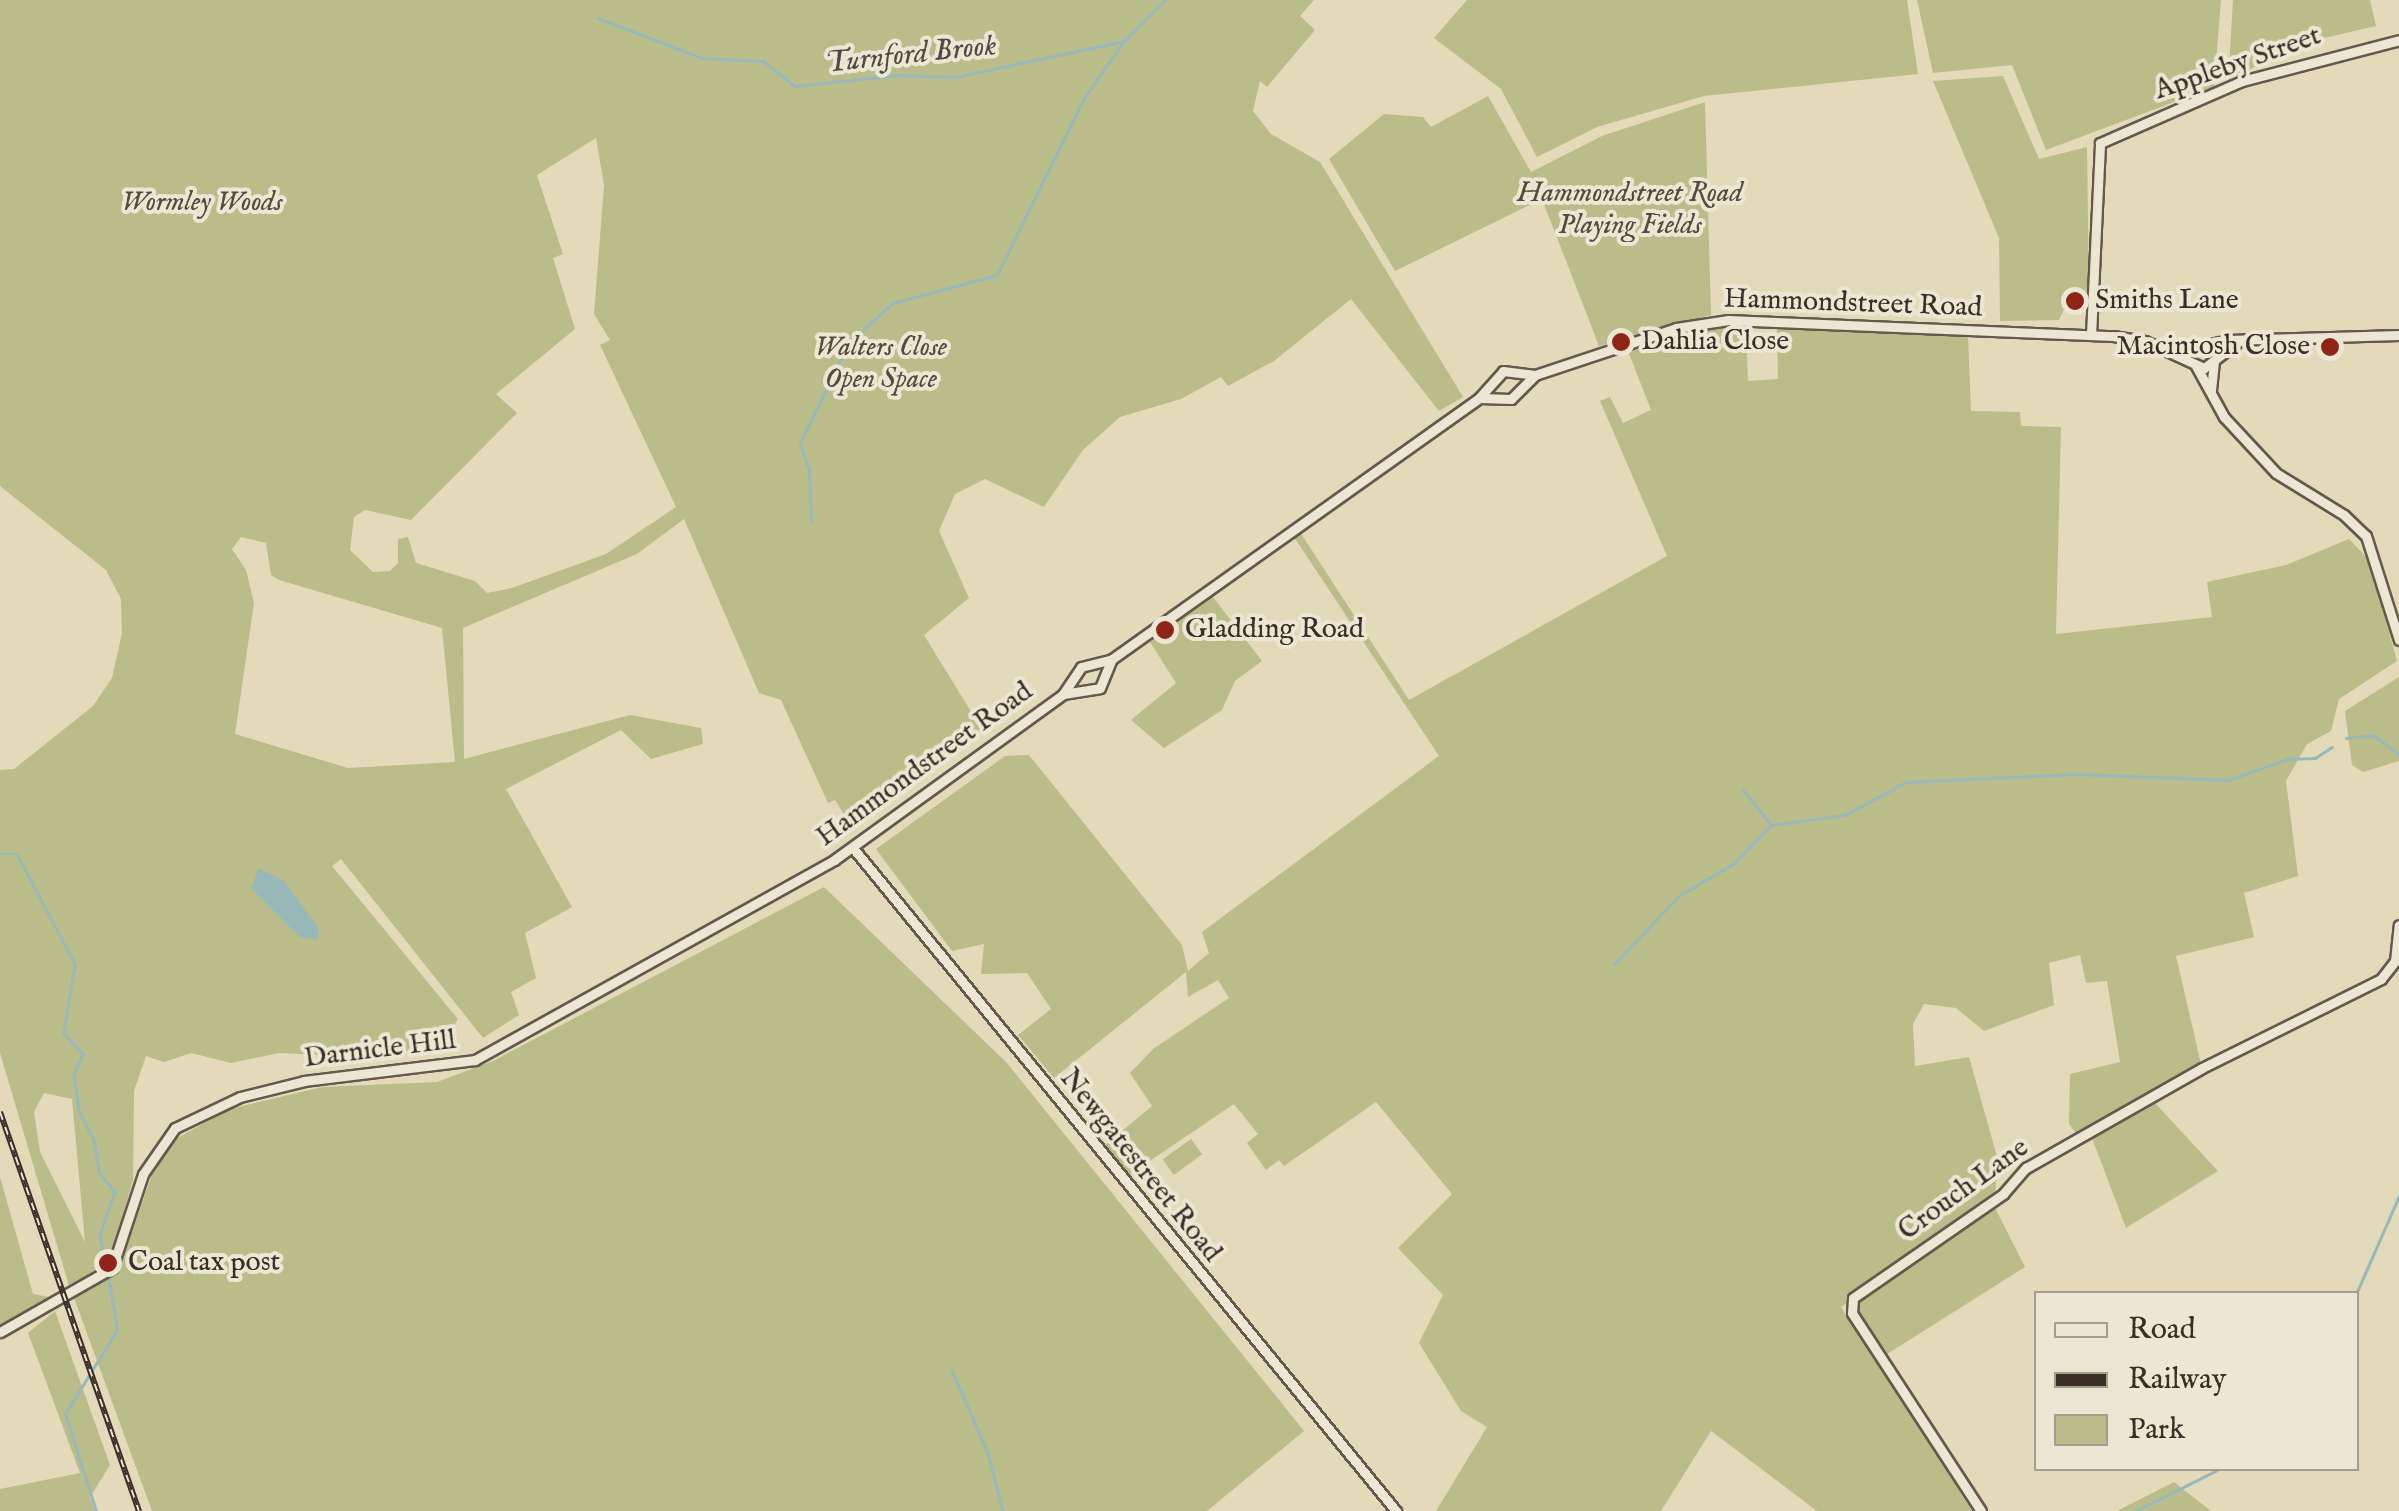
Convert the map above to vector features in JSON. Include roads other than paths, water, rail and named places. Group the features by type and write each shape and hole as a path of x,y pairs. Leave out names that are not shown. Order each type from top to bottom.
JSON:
{"street":[{"name":"Appleby Street","path":"2091,334 2097,146 2242,81 2399,40"},
{"name":"Hammondstreet Road","path":"1079,685 1081,667 1112,658 1480,398 1503,371 1536,375 1676,328 1728,320 2091,334 2174,352 2195,365"},
{"name":"Hammondstreet Road","path":"2174,352 2204,344 2399,335"},
{"path":"2195,365 2214,360 2238,342"},
{"path":"2204,344 2214,360 2211,390"},
{"path":"2193,348 2195,365 2224,417 2276,474 2344,515 2366,536 2377,556 2399,640"},
{"path":"1518,374 1522,389"},
{"name":"Hammondstreet Road","path":"1480,398 1511,399 1536,375"},
{"path":"1494,382 1498,396"},
{"name":"Hammondstreet Road","path":"812,872 853,848 1063,694 1079,685 1096,691 1112,658"},
{"path":"1096,665 1104,675"},
{"name":"Newgatestreet Road","path":"853,848 1396,1511"},
{"name":"Darnicle Hill","path":"0,1332 89,1285 117,1260 154,1152 196,1115 304,1081 475,1060 812,872"},
{"name":"Crouch Lane","path":"1981,1511 1852,1313 1854,1298 2003,1194 2026,1168 2202,1068 2381,979 2395,961 2399,925"}],"water":[{"path":"259,868 284,881 319,929 317,940 300,937 251,888"}],"waterway":[{"name":"Turnford Brook","path":"598,18 702,58 763,61 795,86 899,75 955,77 1124,41 1165,0"},
{"path":"811,521 809,471 800,443 850,341 893,303 997,275 1084,98 1124,41"},
{"path":"2346,738 2373,735 2399,754"},
{"path":"1771,825 1845,815 1906,782 2077,774 2229,780 2287,759 2315,758 2332,747"},
{"path":"1614,964 1680,895 1733,864 1771,825 1742,789"},
{"path":"0,854 17,854 75,964 64,1033 83,1054 74,1074 79,1110 95,1143 99,1172 115,1192 100,1235 106,1268"},
{"path":"2357,1291 2399,1196"},
{"path":"96,1511 65,1414 117,1330 108,1275"},
{"path":"952,1370 988,1453 1003,1511"},
{"path":"2136,1511 2215,1471"}],"railway":[{"path":"0,1112 139,1511"}],"place":[{"name":"Smiths Lane","path":"2075,301"},
{"name":"Dahlia Close","path":"1621,342"},
{"name":"Macintosh Close","path":"2330,347"},
{"name":"Gladding Road","path":"1165,630"},
{"name":"Coal tax post","path":"108,1263"}],"park label":[{"name":"Wormley Woods","path":"202,203"},
{"name":"Hammondstreet Road Playing Fields","path":"1630,210"},
{"name":"Walters Close Open Space","path":"881,364"}]}
